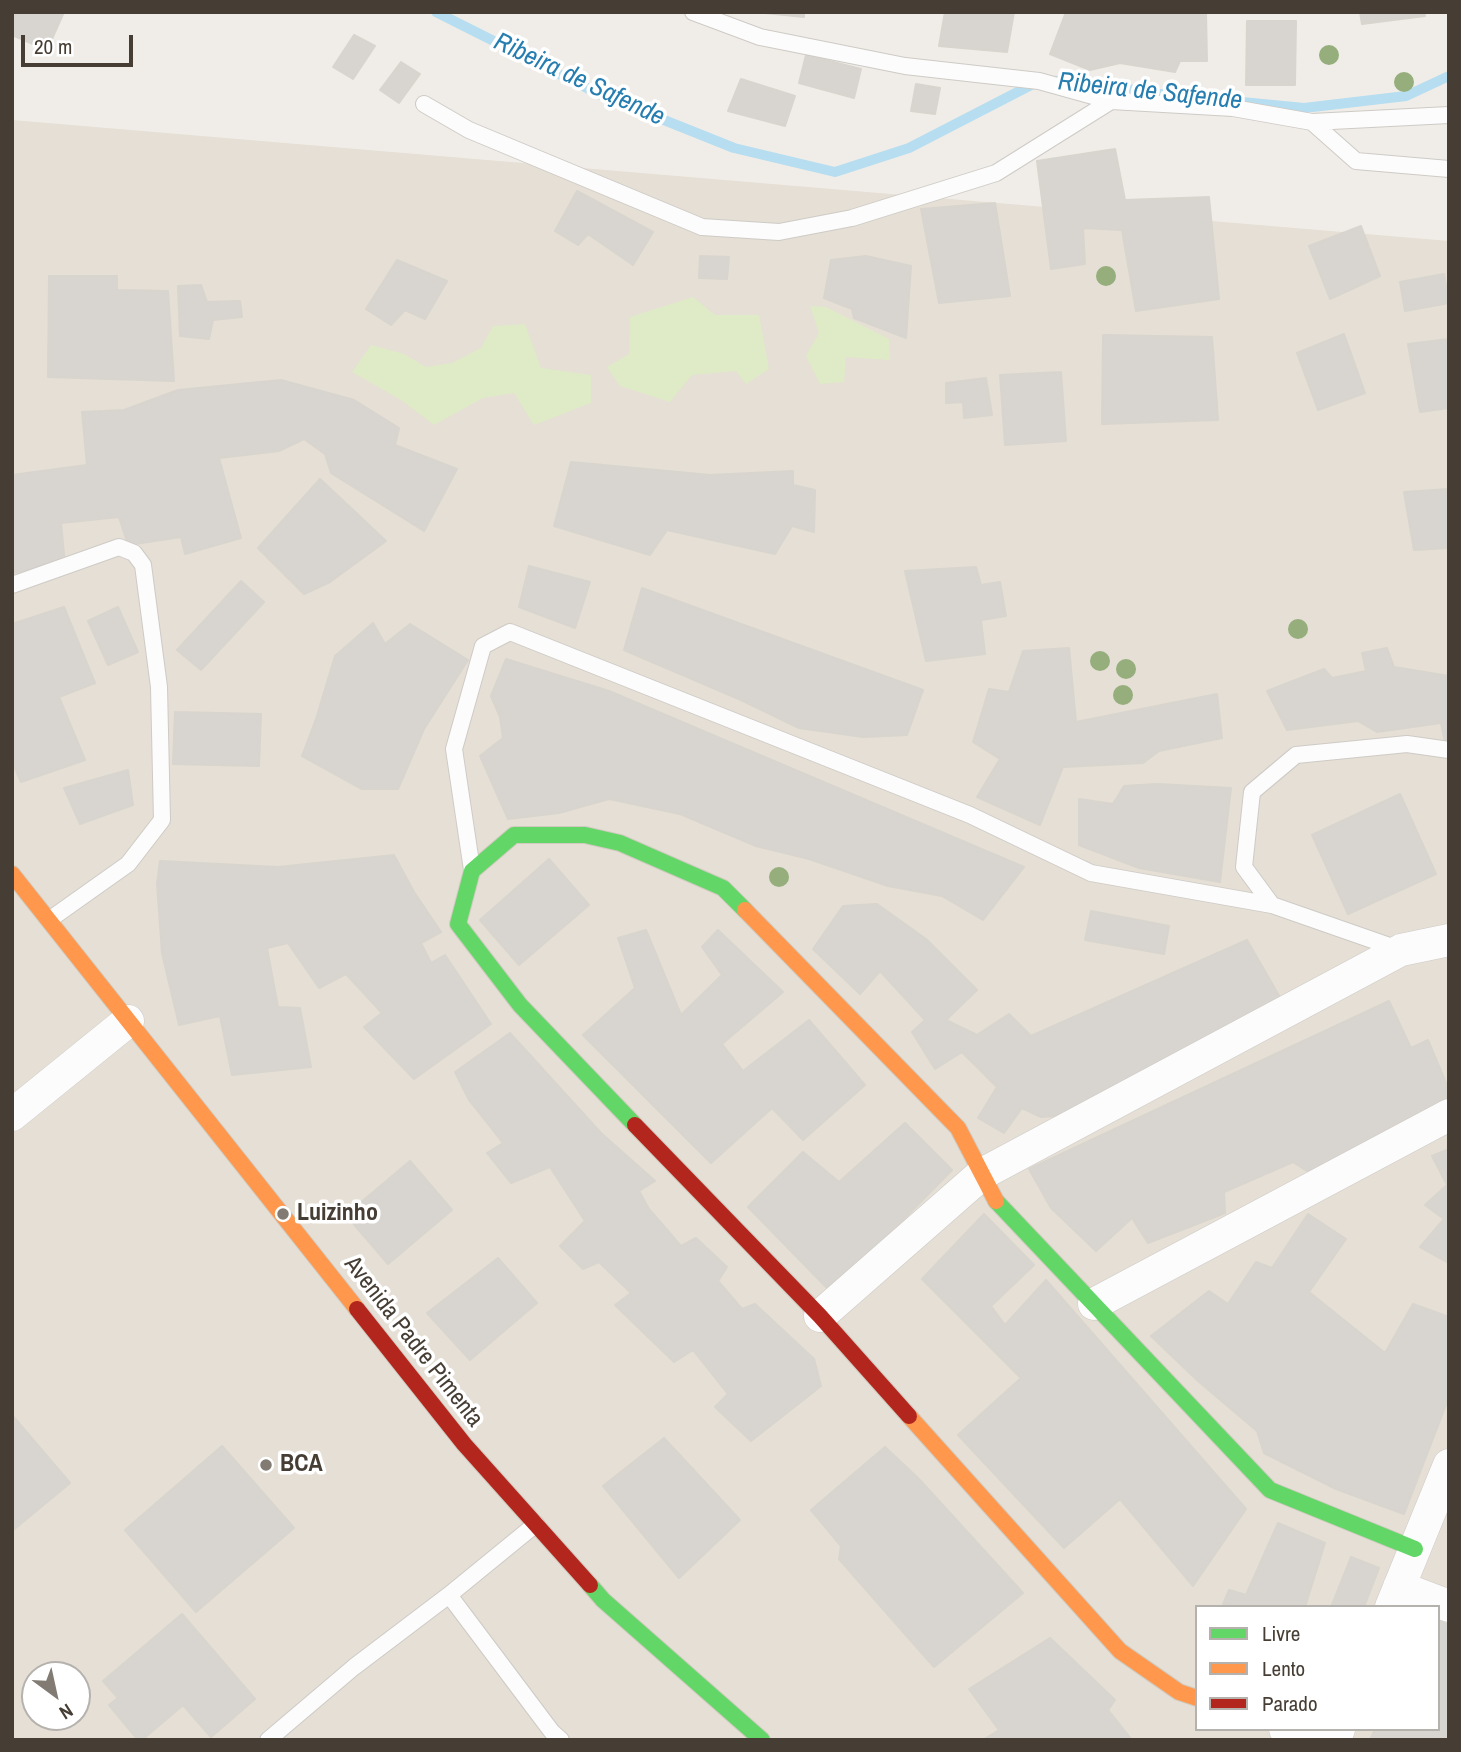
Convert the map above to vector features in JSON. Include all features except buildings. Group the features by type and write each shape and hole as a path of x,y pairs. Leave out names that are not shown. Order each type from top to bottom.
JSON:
{"street":[{"path":"1195,1697 1179,1692 1120,1651 820,1316 520,1005 458,924 472,871 514,835 585,835 620,842 723,888 958,1128 999,1206 1269,1490 1415,1549"},
{"name":"Avenida Padre Pimenta","path":"12,874 464,1444 603,1600 762,1740"},
{"path":"820,1316 982,1174 1401,950 1449,940"},
{"path":"12,1115 128,1021"},
{"path":"1094,1304 1449,1115"},
{"path":"1449,1465 1395,1597 1449,1606"},
{"path":"1291,1731 1316,1740"}],"lane":[{"path":"693,12 760,37 905,66 1039,81 1111,101 1233,108 1312,122 1449,116"},
{"path":"424,104 469,130 702,227 779,232 852,218 996,173 1111,101"},
{"path":"1312,122 1356,161 1449,169"},
{"path":"12,585 119,547 134,553 143,565 159,687 162,820 128,864 49,920"},
{"path":"472,871 454,749 483,646 510,632 970,814 1091,873 1272,905 1401,950"},
{"path":"1272,905 1244,867 1252,792 1261,784 1296,755 1406,744 1449,750"},
{"path":"268,1740 354,1667 536,1524"},
{"path":"449,1595 552,1732 561,1740"}],"shaded area":[{"path":"12,120 1449,241 1449,1740 12,1740"}],"green space":[{"path":"693,297 715,315 759,315 769,369 746,384 736,371 692,375 670,402 620,386 607,367 629,354 630,317"},
{"path":"810,306 826,307 889,339 890,360 846,357 844,382 820,384 806,356 819,333"},
{"path":"525,324 541,368 591,375 591,403 534,425 514,393 483,398 434,425 401,400 352,372 371,345 404,354 426,367 452,363 481,348 493,326"}],"waterway":[{"name":"Ribeira de Safende","path":"436,12 599,94 734,148 835,172 909,148 1037,82"},
{"name":"Ribeira de Safende","path":"1053,81 1079,80 1149,93 1304,108 1406,96 1449,76"}],"traffic: fast":[{"path":"635,1125 520,1005 458,924 472,871 514,835 585,835 620,843 723,888 745,910"},
{"path":"996,1201 1270,1490 1415,1549"},
{"path":"590,1585 603,1600 762,1740"}],"traffic: slow":[{"path":"12,874 357,1309"},
{"path":"745,910 958,1128 996,1201"},
{"path":"909,1416 1120,1651 1179,1692 1195,1697"}],"traffic: jam":[{"path":"635,1125 820,1316 909,1416"},
{"path":"357,1309 464,1444 590,1585"}],"place":[{"name":"Luizinho","path":"283,1214"},
{"name":"BCA","path":"266,1465"}]}
